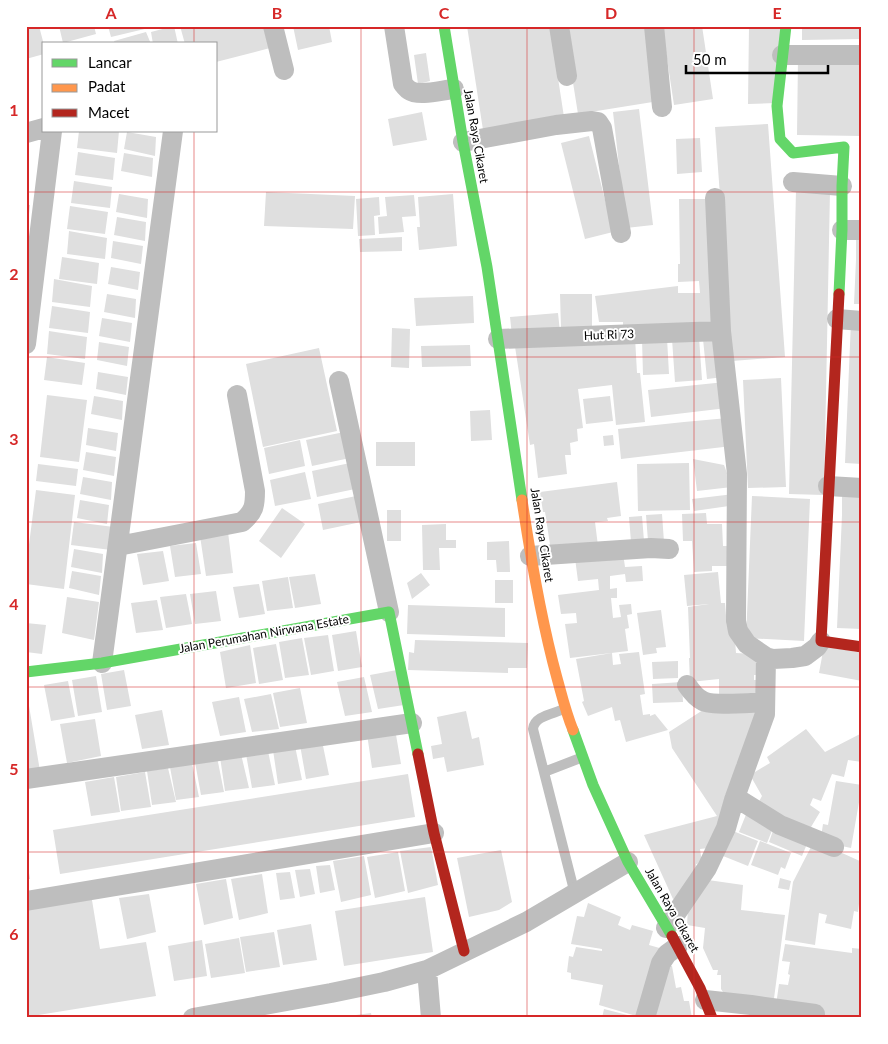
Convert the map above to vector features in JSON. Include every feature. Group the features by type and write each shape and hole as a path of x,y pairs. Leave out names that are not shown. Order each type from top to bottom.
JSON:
{"street":[{"path":"273,26 284,70"},
{"path":"394,26 403,84 408,90 422,93 454,89"},
{"name":"Jalan Raya Cikaret","path":"444,26 463,142 487,267 530,556 547,642 566,709 593,785 628,862 678,946 708,1009"},
{"path":"559,26 567,76"},
{"path":"654,26 662,107"},
{"path":"715,198 721,331 737,474 736,621 738,631 747,644 766,657 773,659 805,656 821,641 837,319 852,230 842,186 853,146 793,153 780,139 777,106 786,26"},
{"path":"782,55 862,56"},
{"path":"463,142 556,126 592,121 598,122 602,128 620,233"},
{"path":"26,133 42,129"},
{"path":"26,344 52,132"},
{"path":"102,663 173,132"},
{"path":"793,182 842,186"},
{"path":"837,319 862,321"},
{"name":"Hut Ri 73","path":"498,339 721,331"},
{"path":"340,381 434,833 464,951"},
{"path":"118,546 242,522 251,514 255,503 255,491 237,395"},
{"path":"828,486 862,488"},
{"path":"530,556 651,548 669,549"},
{"name":"Jalan Perumahan Nirwana Estate","path":"26,672 102,663 389,612"},
{"path":"821,641 862,647"},
{"path":"666,928 707,868 726,828 735,797 765,714 766,657"},
{"path":"686,685 692,693 704,702 765,702"},
{"path":"26,779 412,723"},
{"path":"735,797 780,825 834,847"},
{"path":"26,901 434,833"},
{"path":"193,1018 281,1010 427,970 526,922 628,862"},
{"path":"645,1018 661,963 667,954 678,946"},
{"path":"427,970 431,1018"},
{"path":"708,1009 751,1005 815,1014"}],"lane":[{"path":"566,709 537,720 533,729 575,894"},
{"path":"544,772 583,758"}],"building":[{"path":"26,26 39,26 43,42 42,55 26,59"},
{"path":"59,26 94,26 96,34 63,42"},
{"path":"108,26 152,26 153,27 111,37"},
{"path":"174,26 178,42 153,42 151,32"},
{"path":"180,26 265,26 270,48 218,61 218,42 184,42"},
{"path":"293,26 329,26 332,42 298,50"},
{"path":"467,26 550,26 564,117 483,130"},
{"path":"564,26 647,26 659,101 578,114"},
{"path":"662,26 702,26 713,99 674,105"},
{"path":"749,26 781,26 775,103 748,104"},
{"path":"802,26 862,26 862,39 802,40"},
{"path":"146,32 150,42 114,42"},
{"path":"426,53 430,81 418,84 414,55"},
{"path":"798,58 862,58 862,136 797,135"},
{"path":"639,109 653,225 626,228 613,112"},
{"path":"422,112 427,140 393,146 388,119"},
{"path":"768,124 785,357 732,361 715,127"},
{"path":"79,132 119,132 117,153 77,148"},
{"path":"127,132 156,137 155,156 124,149"},
{"path":"589,136 613,232 585,239 561,143"},
{"path":"700,138 702,172 677,174 676,139"},
{"path":"78,152 115,158 113,180 75,175"},
{"path":"124,153 153,158 152,177 121,171"},
{"path":"74,181 112,187 110,208 71,203"},
{"path":"796,190 830,191 824,495 789,494"},
{"path":"266,192 355,196 353,229 264,226"},
{"path":"119,194 148,199 147,218 116,212"},
{"path":"453,194 457,246 419,250 417,227 420,227 418,197"},
{"path":"414,195 416,216 402,217 404,232 379,234 378,217 387,216 385,197"},
{"path":"379,197 380,215 374,216 375,235 358,236 356,199"},
{"path":"679,199 713,199 718,323 623,330 623,322 599,322 595,296 678,286 678,293 700,293 699,281 678,282 678,264 680,264"},
{"path":"26,205 30,205 28,224 26,224"},
{"path":"70,206 108,212 105,234 67,229"},
{"path":"117,217 146,222 145,241 114,235"},
{"path":"69,231 107,238 105,259 67,254"},
{"path":"856,232 862,232 862,304 854,304"},
{"path":"402,237 402,251 360,252 359,239"},
{"path":"113,241 143,246 141,264 111,258"},
{"path":"62,257 99,263 97,284 59,279"},
{"path":"111,267 140,272 138,290 108,284"},
{"path":"54,279 92,286 90,307 52,302"},
{"path":"107,294 136,299 135,318 104,312"},
{"path":"560,294 592,294 592,328 561,328"},
{"path":"473,296 474,323 416,326 414,298"},
{"path":"52,306 90,312 88,333 49,328"},
{"path":"558,313 560,332 512,336 510,317"},
{"path":"102,318 132,323 130,342 99,336"},
{"path":"851,321 862,321 862,464 845,463"},
{"path":"392,328 410,329 409,368 391,367"},
{"path":"49,331 87,337 85,359 47,354"},
{"path":"635,337 637,373 640,373 645,422 616,425 612,385 578,389 583,428 577,429 578,441 570,443 571,455 565,455 567,474 538,478 534,444 530,445 514,340"},
{"path":"699,337 702,380 675,382 672,339"},
{"path":"667,338 669,374 643,375 642,339"},
{"path":"720,338 724,377 707,379 703,339"},
{"path":"99,342 129,347 127,366 97,360"},
{"path":"470,345 471,366 422,367 421,346"},
{"path":"319,348 337,431 263,447 246,364"},
{"path":"47,357 85,363 82,385 44,380"},
{"path":"98,372 128,377 126,395 96,389"},
{"path":"781,378 786,487 748,488 743,380"},
{"path":"725,382 727,408 651,417 648,390"},
{"path":"47,395 87,400 79,462 40,457"},
{"path":"94,396 123,401 122,420 91,414"},
{"path":"610,396 613,421 586,424 583,399"},
{"path":"490,410 492,440 471,441 470,411"},
{"path":"728,418 732,446 621,459 618,429"},
{"path":"88,428 118,433 116,451 86,445"},
{"path":"344,432 350,458 312,466 306,440"},
{"path":"613,435 614,445 604,446 603,436"},
{"path":"300,440 305,466 269,474 264,448"},
{"path":"376,442 415,442 415,466 376,466"},
{"path":"86,452 116,457 114,476 83,470"},
{"path":"693,459 724,465 732,487 697,491"},
{"path":"350,463 355,489 317,497 312,471"},
{"path":"689,463 690,510 638,511 637,464"},
{"path":"38,464 78,469 76,486 36,481"},
{"path":"305,472 311,499 275,506 270,480"},
{"path":"83,477 112,482 111,500 80,494"},
{"path":"617,482 621,516 607,518 608,521 595,522 598,546 551,551 540,492"},
{"path":"842,489 862,489 862,629 837,628"},
{"path":"36,490 75,495 64,589 26,584 26,568"},
{"path":"734,494 736,505 694,511 692,499"},
{"path":"356,496 361,522 323,530 318,504"},
{"path":"752,496 810,499 804,641 746,638"},
{"path":"80,500 109,505 107,524 77,518"},
{"path":"282,508 305,524 281,558 259,541"},
{"path":"387,510 401,510 401,541 387,541"},
{"path":"706,513 707,524 722,524 723,546 734,546 735,566 712,566 712,571 694,572 692,541 683,541 682,514"},
{"path":"662,514 664,542 648,541 646,515"},
{"path":"642,516 644,541 631,542 629,517"},
{"path":"74,522 114,527 111,550 71,545"},
{"path":"446,524 446,540 456,540 456,548 439,548 440,570 423,570 422,525"},
{"path":"228,532 233,573 206,576 200,536"},
{"path":"509,541 510,572 497,572 496,560 487,560 487,542"},
{"path":"196,543 201,574 175,577 170,546"},
{"path":"74,549 103,554 102,573 71,567"},
{"path":"163,551 169,581 143,585 137,554"},
{"path":"623,553 625,567 642,566 643,581 626,582 625,574 610,576 610,589 617,588 617,598 611,598 613,618 621,617 619,605 631,604 632,614 627,615 629,628 625,629 628,651 570,658 565,624 577,623 576,613 561,614 558,595 599,590 598,579 578,581 575,558"},
{"path":"72,571 101,576 99,595 69,588"},
{"path":"718,572 721,603 725,603 727,628 734,627 736,653 753,654 760,658 759,675 754,675 754,680 762,680 757,700 719,700 719,679 690,682 688,607 709,604 687,606 684,575"},
{"path":"421,573 430,585 412,599 407,583"},
{"path":"315,574 321,604 295,608 289,577"},
{"path":"288,577 293,608 267,611 262,581"},
{"path":"495,580 513,580 513,603 495,603"},
{"path":"259,584 265,614 239,618 233,587"},
{"path":"216,591 221,621 195,624 190,594"},
{"path":"186,594 192,624 166,628 160,597"},
{"path":"67,597 99,602 94,640 62,633"},
{"path":"157,600 163,630 136,633 131,603"},
{"path":"408,605 505,608 505,637 407,634"},
{"path":"661,610 666,647 656,648 657,653 643,655 637,613"},
{"path":"26,623 46,625 42,654 26,652"},
{"path":"356,631 362,667 338,671 332,635"},
{"path":"328,635 334,671 311,675 304,638"},
{"path":"302,638 309,675 285,678 279,642"},
{"path":"415,640 528,643 527,668 508,668 508,673 408,670 409,652 414,653"},
{"path":"276,644 283,680 259,684 253,648"},
{"path":"250,645 256,683 226,688 220,652"},
{"path":"824,646 862,653 862,681 819,673"},
{"path":"639,652 645,694 640,695 643,715 650,714 650,716 655,714 668,730 626,742 620,720 615,721 612,707 588,716 582,702 584,701 576,659 612,653 613,665 621,664 619,654"},
{"path":"678,661 678,678 653,679 652,662"},
{"path":"124,670 131,706 107,710 101,674"},
{"path":"397,670 404,705 378,709 370,675"},
{"path":"96,676 102,712 78,716 72,680"},
{"path":"364,677 372,712 345,716 337,682"},
{"path":"68,681 75,717 51,721 44,685"},
{"path":"682,682 683,702 653,703 652,684"},
{"path":"300,688 307,723 280,727 273,693"},
{"path":"26,694 40,771 26,774"},
{"path":"271,694 279,729 252,732 244,699"},
{"path":"239,697 246,732 220,736 212,702"},
{"path":"763,708 744,759 736,764 739,770 709,848 700,849 702,863 696,864 698,872 684,895 673,899 644,835 717,816 672,748 669,732 703,710"},
{"path":"162,710 169,745 142,749 135,715"},
{"path":"466,711 472,739 479,737 484,765 447,772 444,757 433,759 431,746 442,744 437,717"},
{"path":"95,719 101,756 67,763 60,724"},
{"path":"395,729 401,764 372,768 367,734"},
{"path":"806,729 825,752 862,733 862,762 848,760 844,777 832,774 821,801 813,798 810,805 820,812 808,832 756,807 762,796 750,775 770,763 767,757"},
{"path":"322,741 329,775 306,779 300,745"},
{"path":"295,746 302,780 278,784 273,750"},
{"path":"268,751 275,785 252,788 246,754"},
{"path":"241,754 249,788 225,791 220,757"},
{"path":"217,757 224,792 201,795 195,762"},
{"path":"192,763 199,797 176,800 170,767"},
{"path":"168,768 176,802 152,805 147,771"},
{"path":"145,772 151,807 121,811 116,777"},
{"path":"408,774 415,817 60,874 53,830"},
{"path":"114,777 120,812 91,816 85,782"},
{"path":"836,781 862,785 851,848 823,842 821,837 823,824 828,825"},
{"path":"747,812 775,823 767,843 739,832"},
{"path":"775,825 809,839 802,856 769,842"},
{"path":"733,831 758,841 748,866 723,856"},
{"path":"760,841 791,853 785,869 781,867 778,875 751,865"},
{"path":"813,843 831,848 862,862 862,895 860,895 858,912 854,911 851,929 825,923 827,915 819,913 815,945 785,940 793,882"},
{"path":"431,847 438,885 408,893 400,851"},
{"path":"501,850 512,902 499,910 469,917 457,858"},
{"path":"398,852 405,891 375,898 367,857"},
{"path":"364,856 371,895 341,902 333,861"},
{"path":"27,861 30,879 26,879"},
{"path":"330,865 335,890 320,893 316,866"},
{"path":"310,869 315,894 300,897 295,870"},
{"path":"290,872 295,898 280,900 276,873"},
{"path":"262,874 268,913 239,920 231,879"},
{"path":"780,878 791,881 789,890 778,888"},
{"path":"226,879 233,918 204,925 196,884"},
{"path":"708,880 743,885 741,910 785,915 773,1006 729,1001 721,989 721,975 717,975 718,970 713,970 703,948 705,928 687,925 688,908"},
{"path":"91,894 100,949 146,942 156,996 26,1017 26,904"},
{"path":"149,894 156,932 127,939 119,898"},
{"path":"425,897 433,952 344,966 335,911"},
{"path":"588,903 621,917 618,925 630,930 632,925 653,931 649,945 663,949 643,1018 599,1005 603,985 571,979 571,973 567,972 569,956 573,957 576,947 602,951 602,949 571,944 577,916 584,917"},
{"path":"311,924 317,960 283,965 277,930"},
{"path":"274,932 280,967 246,972 240,937"},
{"path":"239,938 245,973 211,978 205,944"},
{"path":"202,940 207,976 174,981 168,946"},
{"path":"785,944 852,953 852,948 862,949 862,1018 835,1018 776,1005 779,984 788,985 790,975 788,974 790,962 782,961"},
{"path":"662,966 672,966 676,988 681,987 684,1001 689,1001 692,1018 648,1018"},
{"path":"604,1009 635,1017 602,1018"},
{"path":"371,1013 372,1018 357,1018 356,1015"}],"traffic: fast":[{"path":"444,26 463,142 487,267 522,500"},
{"path":"786,26 777,106 780,139 793,153 844,147 839,294"},
{"path":"26,672 102,663 389,612 418,754"},
{"path":"573,730 593,785 628,862 672,936"}],"traffic: slow":[{"path":"522,500 541,612 562,698 573,730"}],"traffic: jam":[{"path":"839,294 821,641 862,647"},
{"path":"418,754 434,833 464,951"},
{"path":"672,936 700,988 712,1018"}]}
